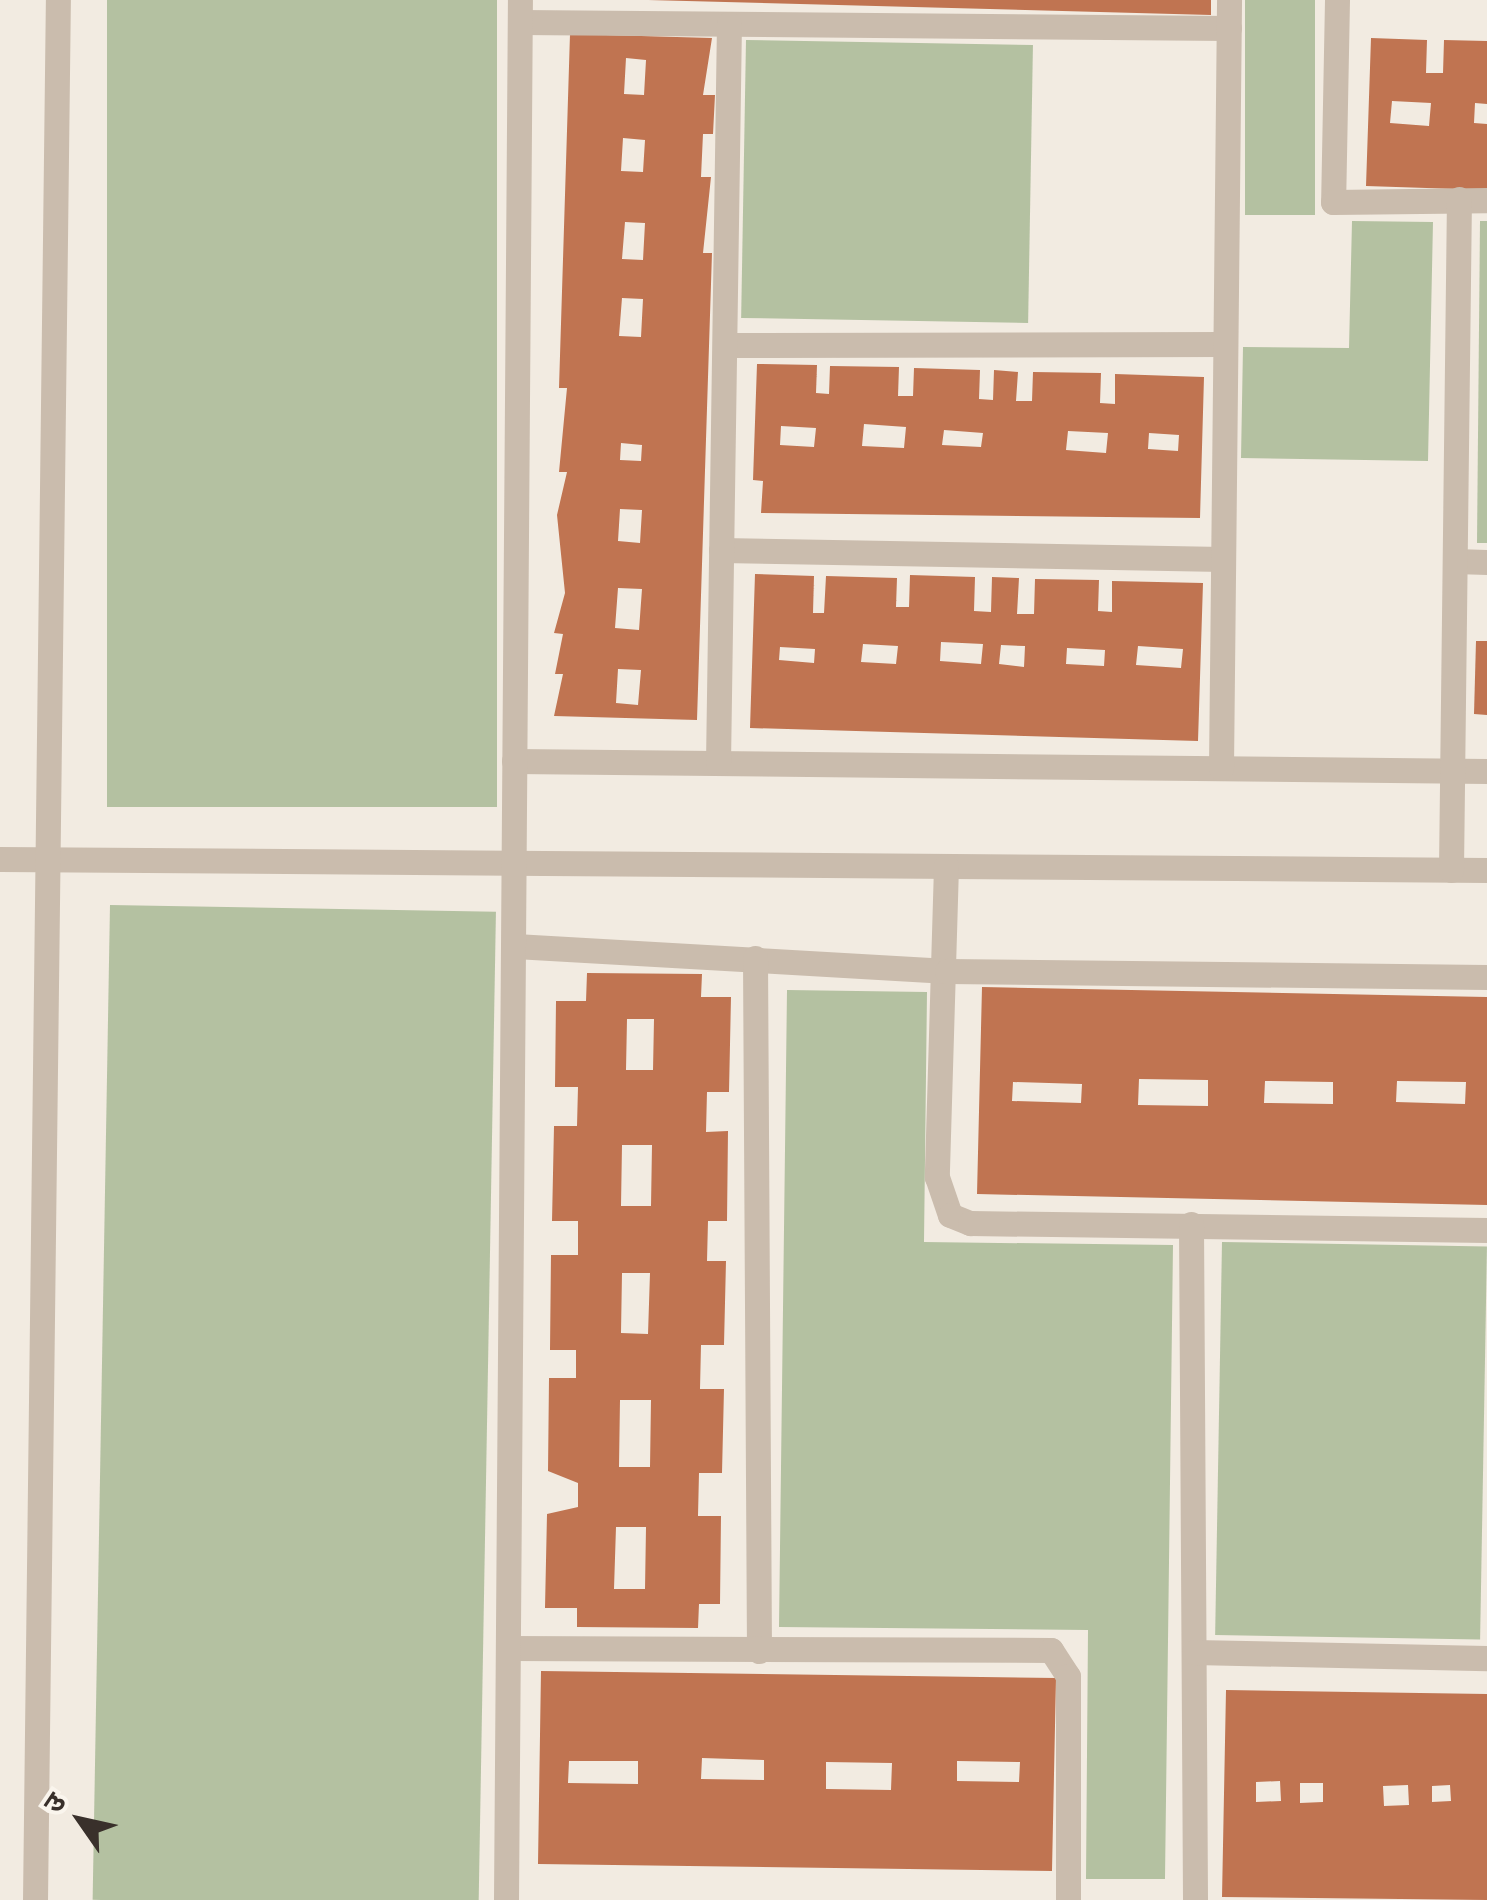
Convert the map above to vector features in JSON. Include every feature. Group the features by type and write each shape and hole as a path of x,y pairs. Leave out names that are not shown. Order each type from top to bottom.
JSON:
{"street":[{"path":"35,1900 54,859 58,0"},
{"path":"1221,768 1229,0"},
{"path":"1338,0 1334,202 1487,200"},
{"path":"506,1900 520,11 729,24 1229,28"},
{"path":"718,763 729,24"},
{"path":"1451,870 1458,199"},
{"path":"724,344 1225,344"},
{"path":"721,550 1223,559"},
{"path":"1454,561 1487,562"},
{"path":"514,760 1487,771"},
{"path":"0,859 1487,870"},
{"path":"946,866 947,971 937,1177 950,1214 970,1223 1487,1230"},
{"path":"515,946 947,971 1487,976"},
{"path":"755,958 759,1651"},
{"path":"1192,1224 1195,1900"},
{"path":"508,1648 1050,1650 1068,1676 1068,1900"},
{"path":"1194,1652 1487,1658"}],"green space":[{"path":"107,0 497,0 497,807 107,807"},
{"path":"1245,0 1315,0 1315,215 1245,215"},
{"path":"746,40 1033,45 1028,323 741,318"},
{"path":"1352,221 1433,222 1428,461 1241,458 1243,347 1349,348"},
{"path":"1480,221 1487,221 1487,543 1477,543"},
{"path":"110,905 496,912 479,1900 93,1900"},
{"path":"787,990 927,992 924,1242 1173,1245 1165,1879 1086,1879 1088,1630 779,1627"},
{"path":"1222,1242 1487,1247 1480,1640 1215,1635"}],"building":[{"path":"648,0 1211,0 1211,15"},
{"path":"570,34 712,38 703,95 715,95 713,134 703,134 701,177 711,177 703,253 712,253 697,720 554,716 563,674 555,674 563,634 554,633 565,593 557,515 567,472 559,472 567,388 559,388","holes":["626,58 646,60 644,95 624,94","623,138 645,140 643,172 621,171","625,222 645,223 643,260 622,259","622,298 643,299 641,337 619,336","621,443 642,445 641,461 620,460","620,509 642,510 640,543 618,541","618,588 642,589 639,630 615,628","618,669 641,670 638,705 616,703"]},
{"path":"1371,38 1427,40 1426,73 1443,73 1444,40 1487,41 1487,104 1475,103 1474,123 1487,124 1487,190 1366,186","holes":["1392,101 1431,103 1429,126 1390,123"]},
{"path":"757,364 817,365 816,393 829,394 830,366 899,367 898,396 913,396 914,368 980,370 979,399 993,400 994,370 1018,372 1016,401 1032,401 1033,372 1101,373 1100,403 1115,404 1115,374 1204,377 1200,518 761,513 763,481 753,480","holes":["864,424 906,427 904,448 862,446","781,426 816,428 814,447 780,445","944,430 983,433 981,447 942,445","1068,431 1108,433 1106,453 1066,450","1149,433 1179,435 1178,451 1148,449"]},
{"path":"755,574 814,576 813,613 824,613 826,576 897,578 896,607 909,607 910,575 975,577 974,611 991,612 992,577 1019,578 1017,614 1034,614 1035,579 1099,580 1098,611 1112,612 1112,581 1203,583 1198,741 750,728","holes":["941,642 983,644 981,664 940,661","863,644 898,646 896,664 861,662","1001,645 1025,646 1024,667 999,664","1138,646 1183,649 1181,668 1136,665","780,647 815,649 814,663 779,660","1067,648 1105,650 1104,666 1066,664"]},
{"path":"1476,641 1487,641 1487,715 1474,714"},
{"path":"587,973 702,974 701,997 731,997 729,1092 707,1092 706,1132 728,1131 727,1221 708,1221 707,1261 726,1261 724,1345 701,1345 700,1389 724,1389 722,1473 699,1473 698,1516 721,1516 720,1604 699,1604 698,1628 577,1627 577,1608 545,1608 547,1514 578,1507 578,1483 548,1471 549,1378 576,1378 576,1350 550,1350 551,1255 578,1255 578,1221 552,1221 554,1126 577,1126 578,1087 555,1087 556,1001 586,1001","holes":["627,1019 654,1019 653,1070 626,1070","622,1145 652,1145 651,1206 621,1206","622,1273 650,1273 648,1334 621,1333","620,1400 651,1400 650,1467 619,1467","616,1527 646,1527 645,1589 614,1589"]},
{"path":"982,987 1487,997 1487,1205 977,1194","holes":["1139,1079 1208,1080 1208,1106 1138,1105","1265,1081 1333,1082 1333,1104 1264,1103","1397,1081 1466,1082 1465,1104 1396,1102","1013,1082 1082,1084 1081,1103 1012,1101"]},
{"path":"541,1671 1056,1678 1052,1871 538,1864","holes":["702,1758 764,1760 764,1780 701,1779","569,1761 638,1761 638,1784 568,1783","957,1761 1020,1762 1019,1782 957,1781","826,1762 892,1763 891,1790 826,1789"]},
{"path":"1226,1690 1487,1694 1487,1900 1222,1897","holes":["1280,1781 1281,1801 1256,1802 1256,1782","1300,1783 1323,1783 1323,1802 1300,1803","1408,1785 1409,1805 1384,1806 1383,1786","1450,1785 1451,1801 1432,1802 1432,1786"]}]}
